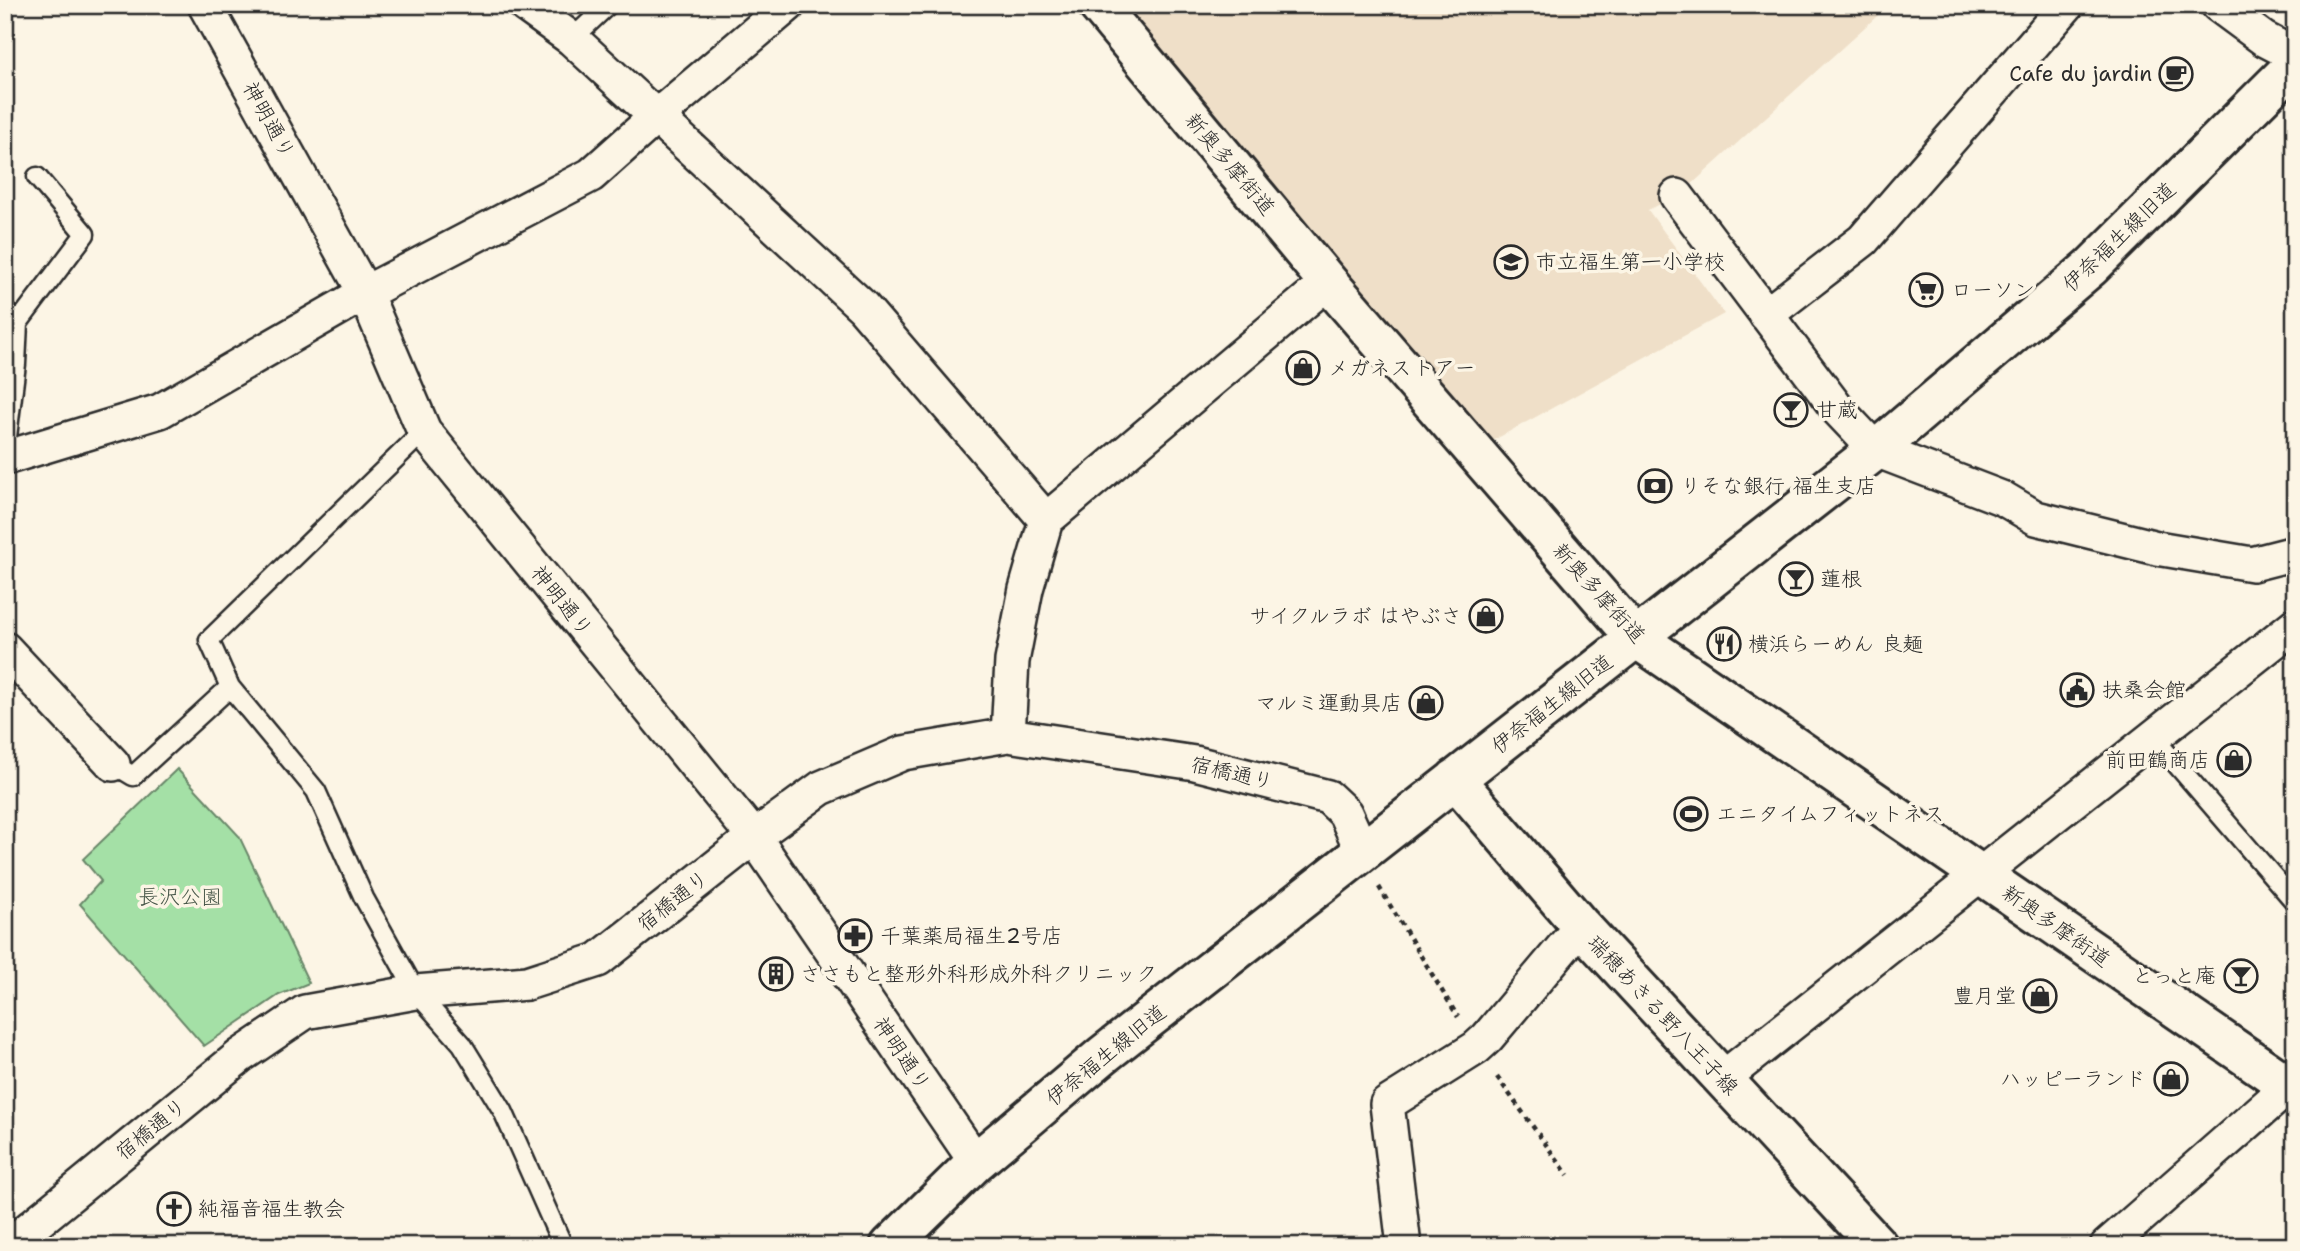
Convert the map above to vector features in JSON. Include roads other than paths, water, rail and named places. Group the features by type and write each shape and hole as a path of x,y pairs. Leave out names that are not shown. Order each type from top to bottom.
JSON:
{"main road":[{"name":"新奥多摩街道","path":"1098,5 1328,282 1636,638 2293,1086"},
{"name":"伊奈福生線旧道","path":"895,1244 976,1162 1103,1055 1876,450 2091,267 2295,64"},
{"name":"瑞穂あきる野八王子線","path":"1455,779 1581,926 1878,1246"}],"street":[{"name":"神明通り","path":"205,5 365,293 424,431 754,837 976,1162"},
{"path":"524,5 572,39 863,307 1046,520"},
{"path":"5,458 160,411 365,293 590,175 788,5"},
{"path":"1766,315 1863,240 2067,5"},
{"path":"2218,5 2264,39 2295,55"},
{"path":"1677,197 1839,411 1876,450 2004,499 2036,518 2157,548 2252,564 2295,553"},
{"path":"1008,735 1012,660 1026,589 1046,520 1328,282"},
{"path":"1722,1079 2295,625"},
{"path":"10,662 113,764"},
{"name":"宿橋通り","path":"8,1246 240,1056 305,1012 416,992 527,983 598,960 754,837 821,788 903,753 1008,735 1195,763 1328,797 1345,814 1362,851"},
{"path":"1404,1246 1387,1104 1476,1048 1487,1038 1581,926"},
{"path":"2107,1246 2293,1086"}],"lane":[{"path":"572,39 608,5"},
{"path":"5,453 16,364 12,317 85,234 37,177"},
{"path":"424,431 209,640 230,687 316,791 364,898 416,992 463,1044 503,1111 564,1246"},
{"path":"113,764 133,776 230,687"},
{"path":"2153,737 2295,902"}],"place":[{"name":"Cafe du jardin","path":"2176,74"},
{"name":"市立福生第一小学校","path":"1511,262"},
{"name":"ローソン","path":"1926,290"},
{"name":"メガネストアー","path":"1303,368"},
{"name":"甘蔵","path":"1791,410"},
{"name":"りそな銀行 福生支店","path":"1655,486"},
{"name":"蓮根","path":"1796,579"},
{"name":"サイクルラボ はやぶさ","path":"1486,616"},
{"name":"横浜らーめん 良麺","path":"1724,644"},
{"name":"扶桑会館","path":"2077,690"},
{"name":"マルミ運動具店","path":"1426,703"},
{"name":"前田鶴商店","path":"2234,760"},
{"name":"エニタイムフィットネス","path":"1691,814"},
{"name":"千葉薬局福生2号店","path":"855,936"},
{"name":"ささもと整形外科形成外科クリニック","path":"776,974"},
{"name":"とっと庵","path":"2241,976"},
{"name":"豊月堂","path":"2040,996"},
{"name":"ハッピーランド","path":"2171,1079"},
{"name":"純福音福生教会","path":"174,1209"}],"park label":[{"name":"長沢公園","path":"180,897"}]}
